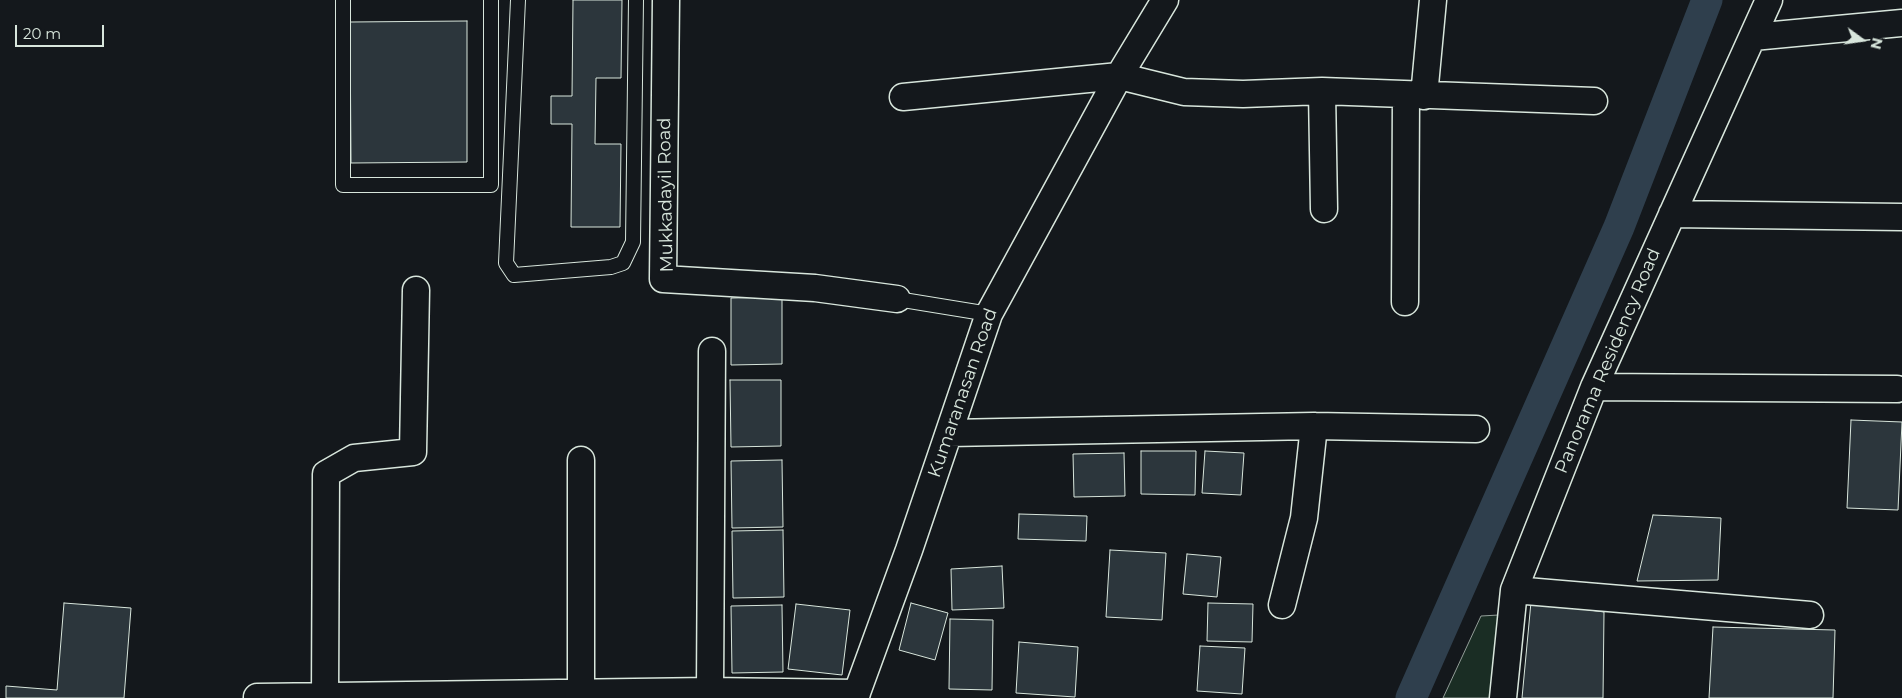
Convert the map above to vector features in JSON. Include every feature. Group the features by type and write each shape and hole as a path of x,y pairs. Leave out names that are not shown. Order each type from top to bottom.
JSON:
{"street":[{"name":"Mukkadayil Road","path":"666,0 664,279 815,288 897,299"},
{"name":"Kumaranasan Road","path":"856,695 949,434 989,314 1119,76 1166,0"},
{"path":"1406,302 1415,96 1433,0"},
{"name":"Panorama Residency Road","path":"1504,698 1514,590 1594,387 1769,0"},
{"path":"1753,37 1902,23"},
{"path":"903,97 1119,76 1184,92 1243,94 1322,91 1594,102"},
{"path":"1322,91 1324,209"},
{"path":"1672,214 1902,216"},
{"path":"324,697 326,474 354,458 413,452 416,290"},
{"path":"710,691 712,351"},
{"path":"1594,387 1897,389"},
{"path":"949,434 1314,426 1476,429"},
{"path":"1282,605 1304,518 1314,426"},
{"path":"581,460 581,693"},
{"path":"1514,590 1810,616"},
{"path":"257,697 710,691 856,695"}],"lane":[{"path":"343,0 343,185 491,185 491,0"},
{"path":"518,0 506,263 514,275 611,267 622,263 633,242 636,0"},
{"path":"897,299 989,314"}],"green space":[{"path":"1499,615 1491,698 1443,698 1481,616"}],"building":[{"path":"573,0 622,0 621,78 596,78 595,144 621,144 620,227 571,227 572,124 551,124 551,96 572,96"},
{"path":"467,21 467,162 351,163 350,22"},
{"path":"782,297 782,364 731,365 731,298"},
{"path":"730,380 781,380 781,446 731,447"},
{"path":"1851,420 1902,422 1898,510 1847,508"},
{"path":"1141,451 1196,451 1195,495 1141,494"},
{"path":"1205,451 1244,453 1241,495 1202,493"},
{"path":"1124,453 1125,496 1074,497 1073,454"},
{"path":"782,460 783,527 732,528 731,461"},
{"path":"1019,514 1087,516 1086,541 1018,539"},
{"path":"1653,515 1721,518 1718,580 1637,581"},
{"path":"783,530 784,597 733,598 732,531"},
{"path":"1110,550 1166,553 1162,620 1106,617"},
{"path":"1187,554 1221,557 1217,597 1183,594"},
{"path":"1002,566 1004,608 952,610 951,569"},
{"path":"1531,602 1604,612 1603,698 1522,698"},
{"path":"64,603 131,608 124,698 6,698 6,686 57,690"},
{"path":"911,603 948,613 935,660 899,650"},
{"path":"1208,603 1253,604 1252,642 1207,641"},
{"path":"796,604 850,610 842,675 788,669"},
{"path":"782,605 783,672 732,673 731,606"},
{"path":"950,619 993,620 992,690 949,689"},
{"path":"1713,627 1835,630 1833,698 1709,698"},
{"path":"1019,642 1078,647 1075,697 1016,693"},
{"path":"1200,646 1245,648 1242,694 1197,691"}],"waterway":[{"path":"1411,698 1619,227 1707,0"}]}
